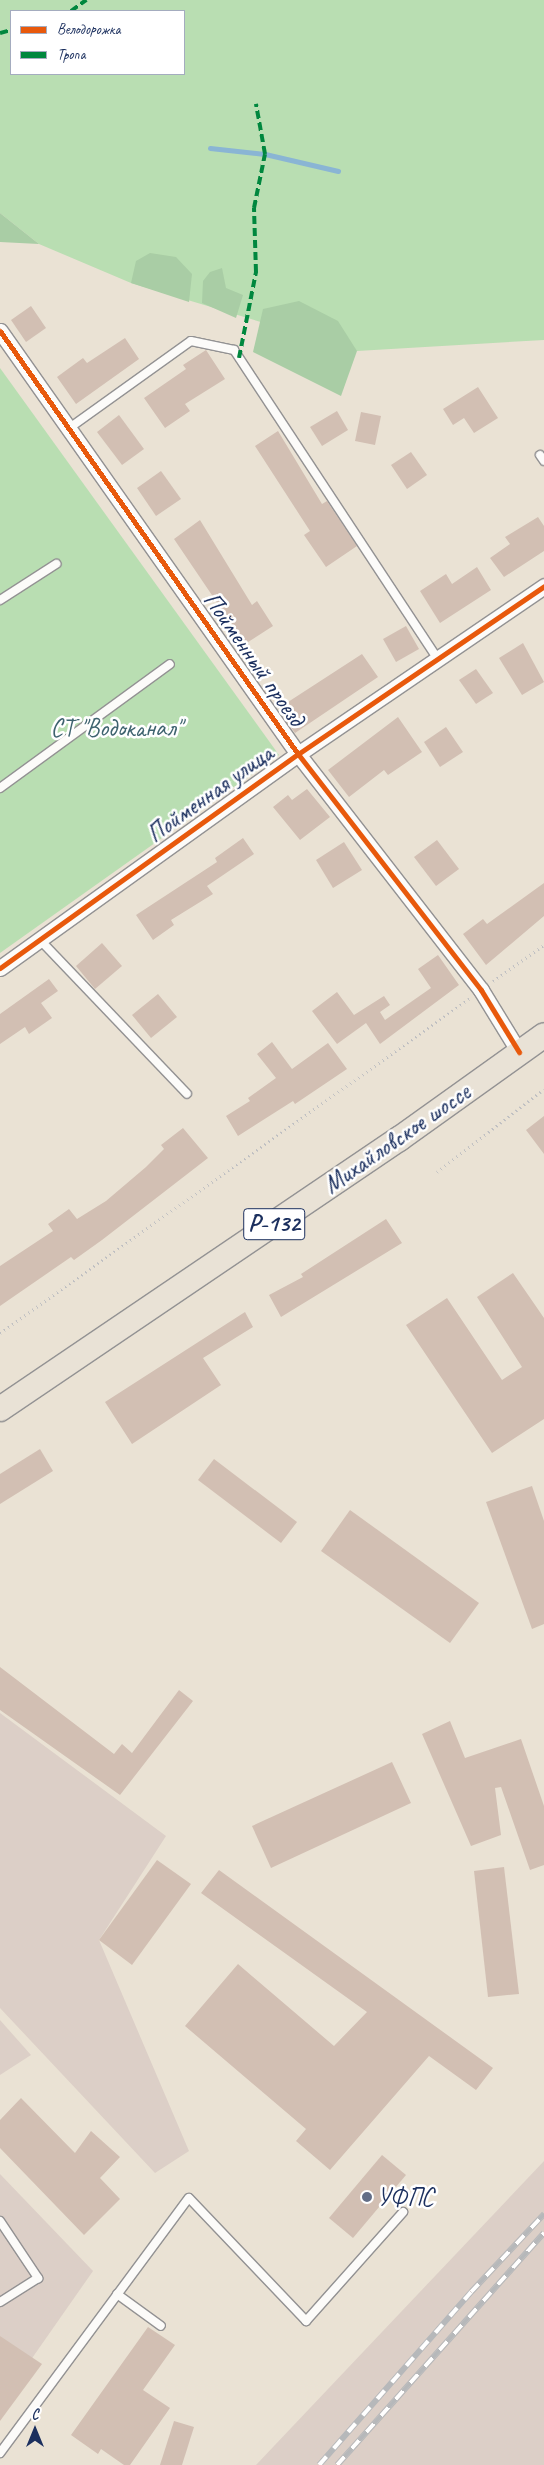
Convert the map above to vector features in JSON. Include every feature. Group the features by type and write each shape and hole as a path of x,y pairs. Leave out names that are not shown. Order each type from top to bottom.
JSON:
{"main road":[{"name":"Михайловское шоссе","path":"2,1405 390,1144 544,1035"}],"street":[{"name":"Пойменный проезд","path":"0,331 298,754 481,990 519,1052"},
{"name":"Пойменная улица","path":"0,968 298,754 544,586"}],"lane":[{"path":"68,429 191,341 234,350 438,659"},
{"path":"0,600 56,564"},
{"path":"0,788 170,664"},
{"path":"39,940 187,1094"},
{"path":"0,2453 189,2198 306,2321 403,2212"},
{"path":"0,2222 38,2278 0,2302"},
{"path":"117,2294 161,2326"}],"path":[{"path":"0,1333 544,945"},
{"path":"438,1172 544,1090"}],"shaded area":[{"path":"0,1713 166,1836 99,1940 189,2151 155,2173 0,2008"},
{"path":"0,2020 31,2055 0,2075"},
{"path":"544,2161 544,2465 256,2465"},
{"path":"0,2174 93,2271 0,2404"}],"green space":[{"path":"0,0 544,0 544,340 357,351 131,283 39,244 0,213"},
{"path":"0,213 39,244 0,242"},
{"path":"150,253 176,257 192,274 189,302 131,283 136,261"},
{"path":"222,268 226,288 243,295 236,318 202,303 203,281 210,272"},
{"path":"299,301 338,321 357,351 341,396 253,352 263,309"},
{"name":"СТ \"Водоканал\"","path":"0,368 279,755 0,953"}],"building":[{"path":"31,306 46,328 26,342 11,320"},
{"path":"125,338 139,359 76,404 57,377 83,358 87,363"},
{"path":"206,350 225,379 185,404 190,411 165,428 144,398 186,369 183,365"},
{"path":"478,387 498,418 474,433 464,418 453,425 443,409"},
{"path":"337,411 348,430 322,446 310,427"},
{"path":"361,412 381,416 375,445 355,441"},
{"path":"119,415 144,449 122,465 97,432"},
{"path":"278,431 322,504 327,501 357,546 326,567 304,535 310,531 255,446"},
{"path":"411,452 427,475 407,489 391,465"},
{"path":"161,471 181,499 156,516 137,488"},
{"path":"538,517 544,526 544,551 504,577 490,558 510,544 505,537"},
{"path":"200,520 252,605 257,601 273,626 245,644 174,539"},
{"path":"477,567 491,590 440,623 420,591 446,574 452,584"},
{"path":"406,626 419,649 396,662 383,639"},
{"path":"523,643 544,682 522,695 499,658"},
{"path":"362,654 378,677 295,733 285,719 295,713 288,702"},
{"path":"476,669 493,693 476,704 459,680"},
{"path":"398,717 422,752 388,775 384,770 349,797 328,770"},
{"path":"446,727 463,752 440,767 424,742"},
{"path":"307,789 330,817 300,840 273,807 288,795 292,800"},
{"path":"243,838 254,854 207,886 213,894 171,920 174,925 153,940 136,915 217,862 215,858"},
{"path":"437,840 459,869 436,886 414,857"},
{"path":"344,842 362,870 333,888 316,860"},
{"path":"544,883 544,916 486,965 463,934 483,919 487,924"},
{"path":"102,943 122,966 95,989 76,966"},
{"path":"438,955 459,985 380,1044 366,1023 337,1044 312,1011 337,992 354,1015 384,996 390,1005 380,1012 385,1020 431,988 418,969"},
{"path":"49,979 58,991 41,1003 52,1018 29,1034 25,1027 0,1044 0,1014"},
{"path":"158,994 177,1017 151,1038 132,1015"},
{"path":"272,1042 292,1069 328,1043 347,1069 295,1104 293,1101 238,1136 226,1116 250,1101 248,1098 276,1078 257,1054"},
{"path":"544,1116 544,1154 526,1130"},
{"path":"183,1128 208,1158 74,1260 71,1257 0,1306 0,1266 53,1231 48,1224 69,1209 77,1219 106,1201 146,1167 164,1149 161,1145"},
{"path":"386,1219 402,1243 281,1317 269,1295 303,1277 301,1274"},
{"path":"513,1273 544,1318 544,1419 492,1453 406,1325 447,1298 502,1380 522,1367 477,1297"},
{"path":"245,1312 253,1327 203,1358 221,1385 132,1444 105,1402"},
{"path":"40,1449 53,1471 0,1504 0,1474"},
{"path":"214,1459 297,1522 281,1543 198,1480"},
{"path":"532,1486 544,1521 544,1624 532,1629 486,1502"},
{"path":"350,1510 479,1603 450,1643 321,1551"},
{"path":"0,1667 114,1754 122,1744 132,1753 179,1690 193,1701 120,1795 0,1710"},
{"path":"450,1721 465,1758 521,1739 544,1806 544,1865 530,1870 501,1787 495,1788 501,1835 471,1846 422,1734"},
{"path":"392,1762 411,1803 271,1868 252,1826"},
{"path":"157,1860 191,1884 132,1965 99,1940"},
{"path":"504,1867 519,1994 488,1997 474,1871"},
{"path":"219,1870 493,2068 476,2090 429,2056 330,2170 296,2141 306,2129 185,2026 238,1964 334,2046 367,2012 201,1893"},
{"path":"21,2098 75,2153 91,2131 120,2157 100,2178 120,2199 84,2235 0,2148 0,2120"},
{"name":"УФПС","path":"382,2155 406,2175 353,2238 329,2218"},
{"path":"148,2327 175,2345 143,2390 170,2408 130,2465 124,2465 101,2449 98,2454 71,2435"},
{"path":"0,2336 42,2364 0,2421"},
{"path":"174,2421 194,2427 182,2465 160,2465"}],"waterway":[{"path":"210,148 265,154 338,171"}],"railway":[{"path":"319,2465 471,2292 544,2214"},
{"path":"337,2465 544,2233"}],"marked path":[{"path":"72,10 86,0"},
{"path":"0,33 10,30"},
{"path":"239,358 256,272 254,208 265,154 256,104"}],"cycle path":[{"path":"0,331 298,754 481,990 519,1052"},
{"path":"0,968 298,754 544,586"}],"place":[{"name":"УФПС","path":"367,2197"}]}
